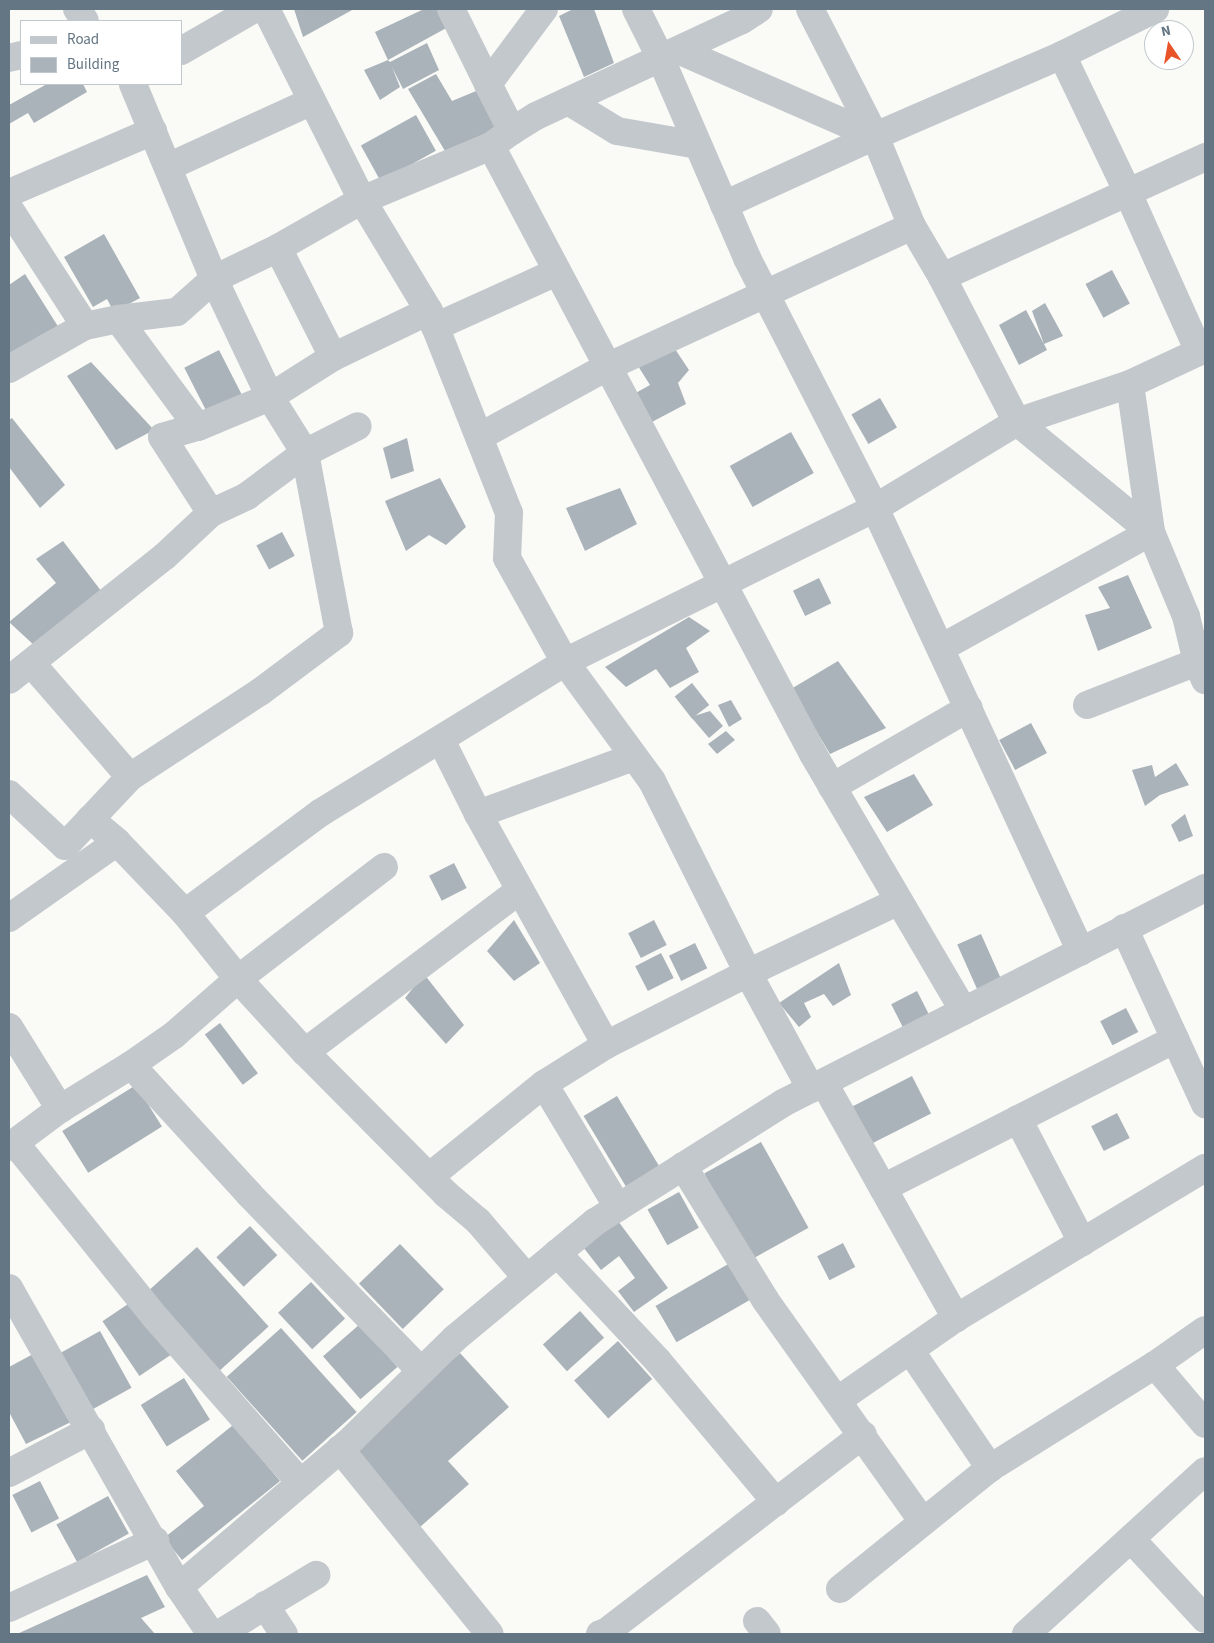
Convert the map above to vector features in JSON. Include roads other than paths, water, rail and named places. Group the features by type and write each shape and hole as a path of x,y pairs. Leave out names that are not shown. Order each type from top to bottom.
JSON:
{"street":[{"path":"77,9 84,20"},
{"path":"182,50 254,9"},
{"path":"266,9 362,200 432,319 509,512 507,558 565,662 652,781 748,973 817,1086 883,1188 956,1318"},
{"path":"451,9 488,84 501,139 558,272 832,787 964,1011"},
{"path":"488,84 544,9"},
{"path":"636,9 670,55 698,145 724,205 766,295 875,508 1081,952"},
{"path":"9,369 85,326 118,319 177,312 214,279 278,248 362,200 501,139 568,101 670,55 742,20 759,9"},
{"path":"810,9 875,136 912,226 942,277 1017,422 1151,532"},
{"path":"724,205 875,136 1062,55 1155,9"},
{"path":"670,55 875,136"},
{"path":"185,913 320,813 565,662 875,508 1017,422 1130,384 1202,350 1062,55"},
{"path":"9,794 65,846 130,777 260,692 339,633 305,453 270,397 214,279 133,85"},
{"path":"168,167 312,101"},
{"path":"568,101 617,131 698,145"},
{"path":"9,192 153,131"},
{"path":"942,277 1205,157"},
{"path":"9,208 85,326"},
{"path":"479,437 607,367 912,226"},
{"path":"278,248 333,357"},
{"path":"211,513 162,437 198,427 270,397 333,357 558,272"},
{"path":"118,319 198,427"},
{"path":"1087,705 1203,666 1186,616 1151,532 1130,384"},
{"path":"9,680 165,556 211,513 247,496 305,453 358,426"},
{"path":"941,648 1151,532"},
{"path":"31,663 130,777"},
{"path":"832,787 969,708"},
{"path":"441,740 478,814 606,1046"},
{"path":"478,814 634,757"},
{"path":"90,819 117,842 185,913 238,979 305,1052 429,1176 478,1221 527,1278"},
{"path":"9,918 117,842"},
{"path":"301,1483 155,1317 12,1145 60,1109 131,1065 174,1035 238,979 384,867"},
{"path":"179,1587 340,1449 454,1339 594,1222 783,1103 1205,888"},
{"path":"305,1052 520,890"},
{"path":"429,1176 544,1084 606,1046 748,973 899,902"},
{"path":"1124,928 1205,1104"},
{"path":"9,1027 60,1109"},
{"path":"883,1188 1175,1039"},
{"path":"131,1065 249,1194 421,1371"},
{"path":"544,1084 618,1207"},
{"path":"1018,1119 1082,1242"},
{"path":"683,1166 766,1301 923,1522"},
{"path":"838,1400 956,1318 1205,1168"},
{"path":"557,1253 658,1361 776,1502"},
{"path":"9,1288 155,1540 179,1587 210,1634"},
{"path":"840,1589 990,1468 1155,1365 1205,1330"},
{"path":"910,1350 990,1468"},
{"path":"1155,1365 1205,1424"},
{"path":"9,1473 91,1430"},
{"path":"600,1634 606,1632 863,1435"},
{"path":"340,1449 490,1634"},
{"path":"1032,1632 1205,1471"},
{"path":"1132,1539 1205,1619"},
{"path":"9,1608 155,1540"},
{"path":"219,1634 316,1575"},
{"path":"266,1605 284,1634"}]}
